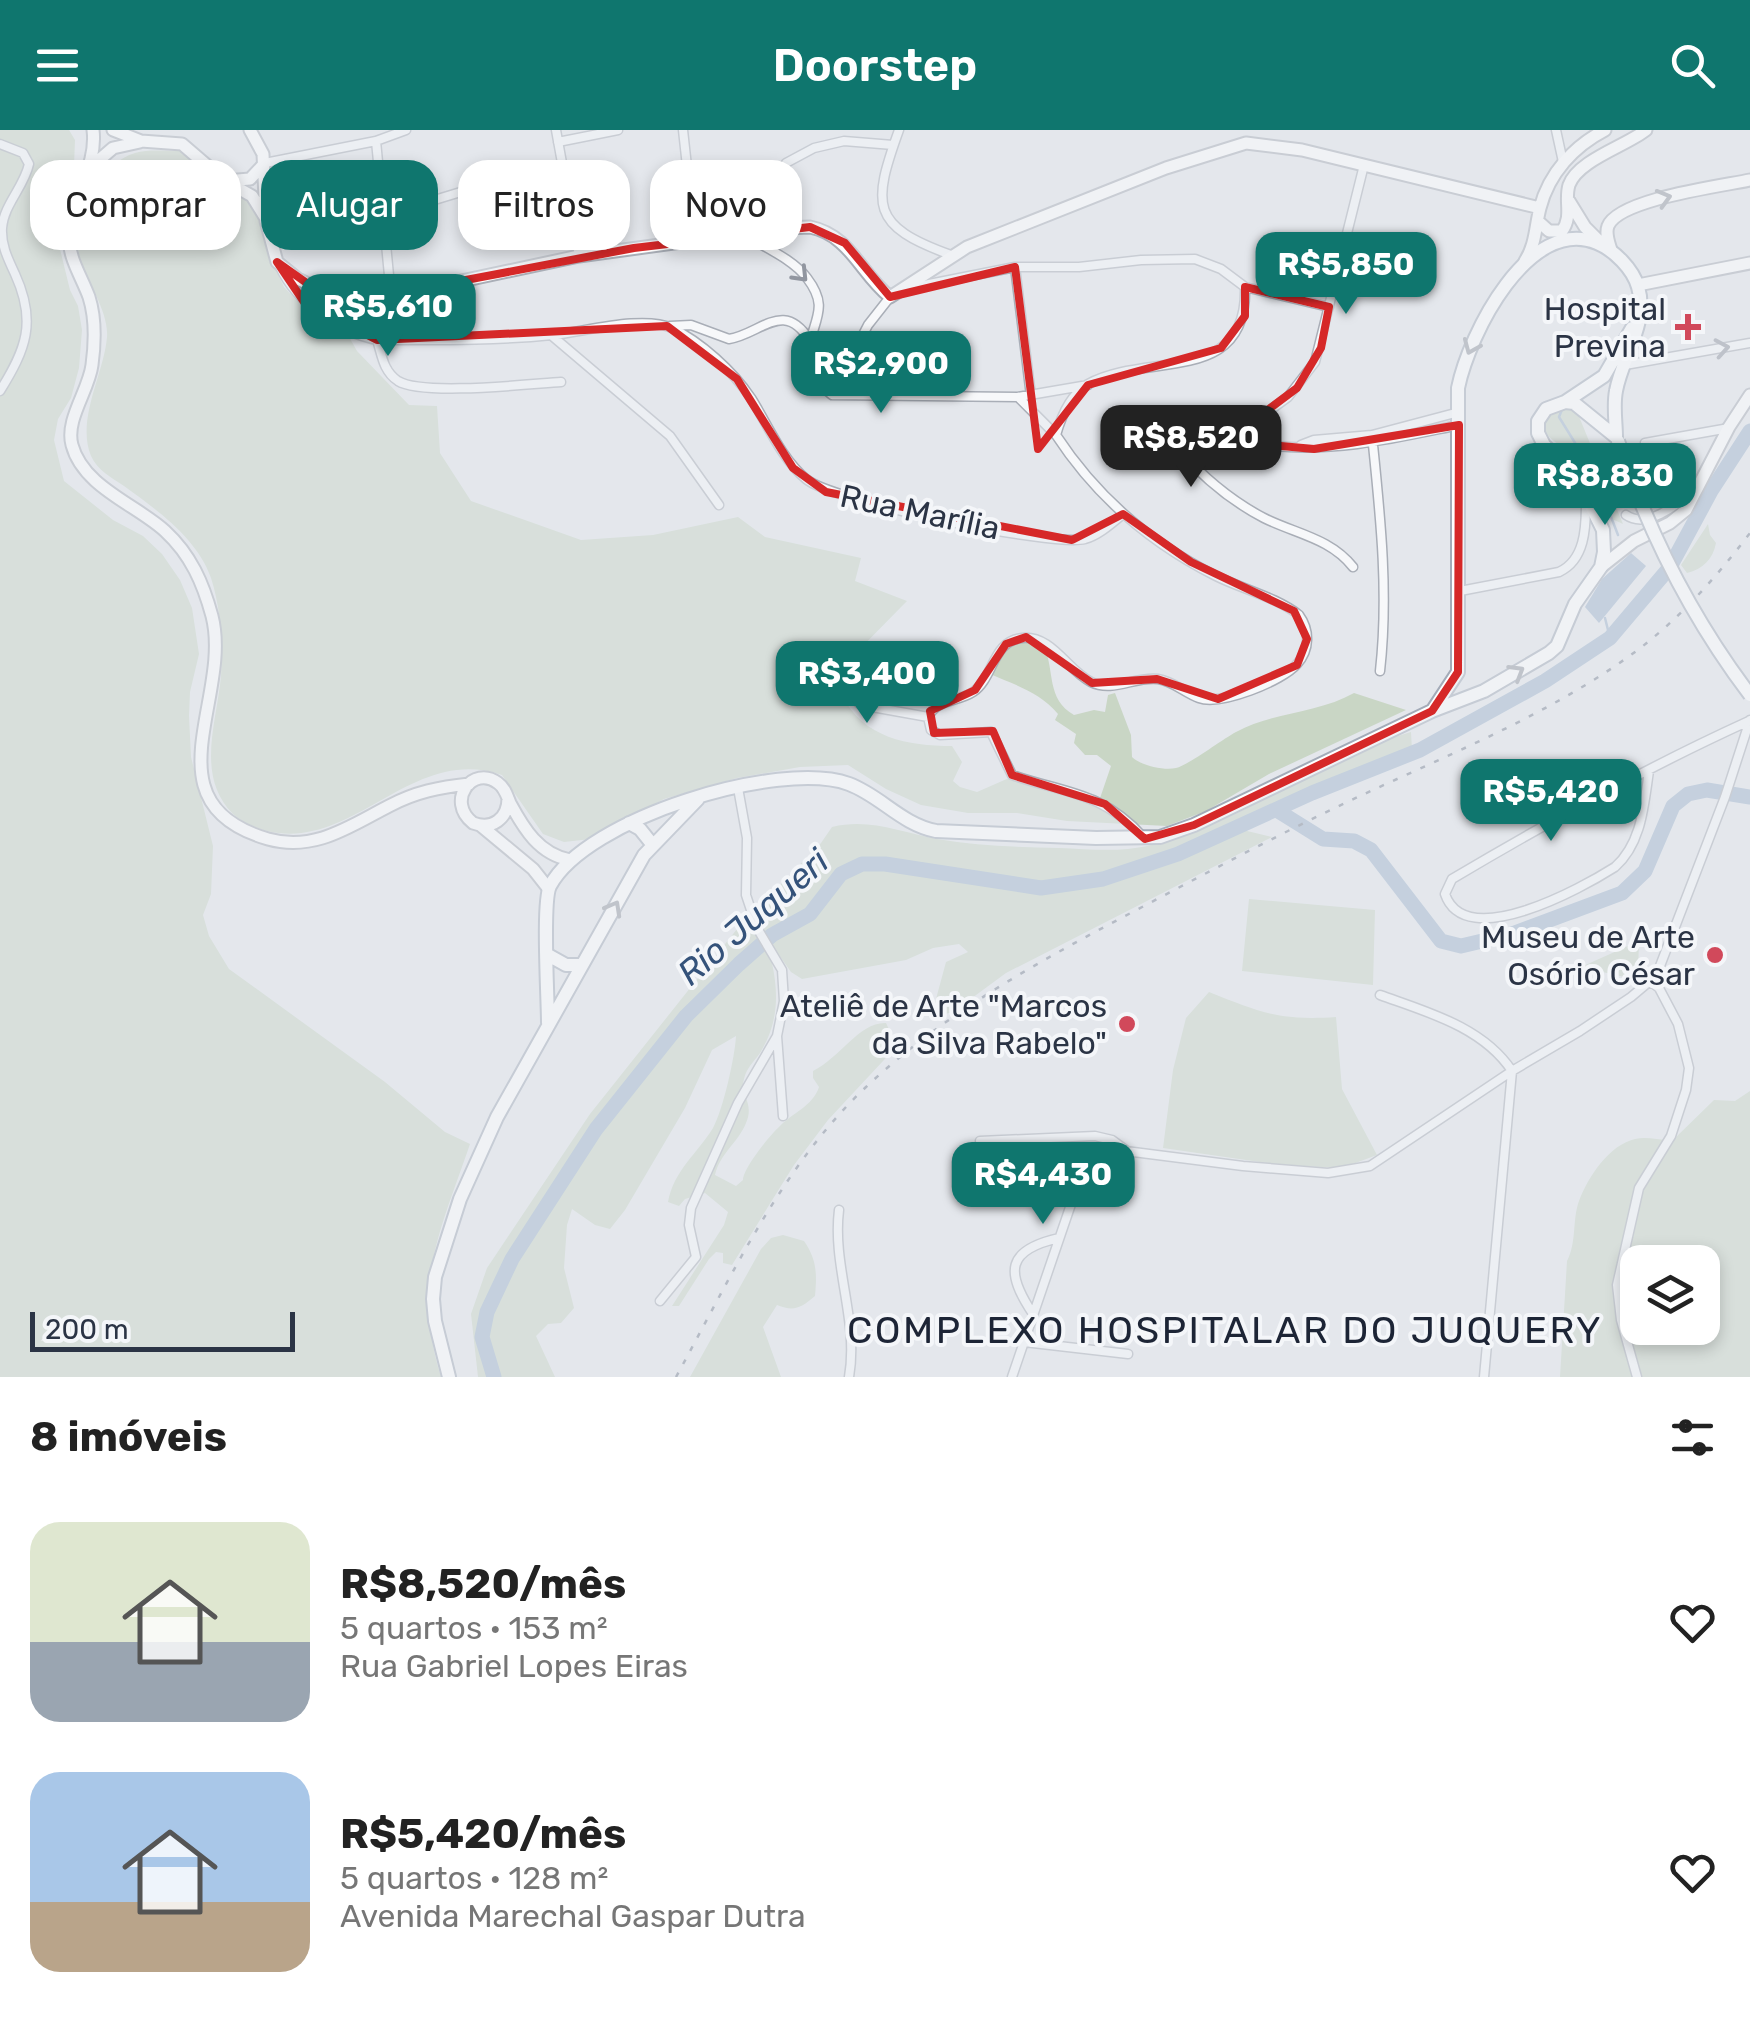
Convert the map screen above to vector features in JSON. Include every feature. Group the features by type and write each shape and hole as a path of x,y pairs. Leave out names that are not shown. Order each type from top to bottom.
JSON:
{"main road":[{"path":"91,160 93,130"},
{"path":"113,130 141,141 182,144 201,160"},
{"path":"250,130 261,146 264,160"},
{"path":"1539,222 1549,231 1562,230 1567,224 1572,180 1604,154 1646,130"},
{"path":"1484,691 1462,683 1458,672 1458,388 1470,347 1487,314 1533,247 1540,208 1562,162 1598,132"},
{"path":"1598,132 1622,146"},
{"path":"1598,132 1604,154"},
{"path":"98,160 103,154 141,141"},
{"path":"802,227 834,236 852,251 870,279 890,296 951,254 1166,168 1246,143 1302,150 1540,208"},
{"path":"1606,247 1610,223 1636,206 1666,196 1750,180"},
{"path":"241,190 252,196 261,212"},
{"path":"1569,201 1585,227 1630,270 1638,285 1638,320 1615,396 1617,439 1635,492 1676,583 1750,694"},
{"path":"1523,264 1562,239 1577,237 1606,247"},
{"path":"274,250 277,262 298,280 334,297 391,296 579,256 650,246"},
{"path":"72,250 92,312 94,340 92,370 71,429 71,444 78,459 104,489 164,530 200,577 213,622 213,668 200,773 216,810 237,826 271,840 320,841 430,789 484,778 505,790 536,842 548,852 570,860"},
{"path":"1638,285 1750,263"},
{"path":"1601,567 1603,530 1572,470 1544,446 1538,433 1541,415 1604,376 1638,320"},
{"path":"548,1023 548,888 570,860 628,822 706,793 810,778 848,784 916,827 954,833 1146,840 1194,825 1484,691 1557,646 1574,604 1601,567 1631,543 1680,516 1695,498 1729,428 1750,396"},
{"path":"1565,402 1585,409 1617,439"},
{"path":"1432,712 1458,672"},
{"path":"469,784 460,805 466,818 533,869 548,888"},
{"path":"449,1377 433,1299 438,1266 478,1159 548,1023 652,844 706,793"},
{"path":"480,826 501,819 508,798"},
{"path":"628,822 652,844"},
{"path":"548,955 566,965 582,965"}],"street":[{"path":"280,160 376,141 406,130"},
{"path":"556,130 579,256"},
{"path":"558,142 618,130"},
{"path":"683,130 686,160"},
{"path":"899,130 881,182 883,209 900,231 923,245 951,254"},
{"path":"1556,130 1562,162"},
{"path":"376,141 378,160"},
{"path":"792,160 814,148 844,141 893,145"},
{"path":"0,144 23,154 29,164 26,179 9,204 2,233 27,316 27,334 22,355 0,392"},
{"path":"1353,568 1330,544 1273,522 1239,503 1177,448 1181,440 1262,416 1288,397 1315,362 1364,165"},
{"path":"386,250 391,296"},
{"path":"768,250 808,279 820,314 810,340"},
{"path":"905,289 1015,267 1195,260 1221,268 1245,287 1329,307"},
{"path":"277,262 304,302 360,336 377,340 551,336 640,325 691,325 729,339 780,319 793,322 810,340 820,382 832,395 1031,396 1196,358 1221,348 1240,328 1245,316 1245,287"},
{"path":"1015,267 1031,396"},
{"path":"832,395 868,325 890,296"},
{"name":"Rua Marília","path":"668,326 736,379 793,468 826,492 874,506 1072,540 1094,535 1123,514"},
{"path":"551,336 670,436 719,504"},
{"path":"377,340 390,373 406,384 457,388 561,382"},
{"path":"1625,365 1750,343"},
{"path":"1056,435 1064,410 1088,384"},
{"path":"1018,397 1056,435 1098,491 1123,514 1191,562 1294,611 1304,622 1307,639 1304,656 1297,665 1278,680 1206,700 1157,678 1115,686 1092,683 1046,644 1017,638 1000,650 975,690 936,706 928,716 930,730 940,736 993,734 1012,775 1064,788 1105,804 1128,820 1146,840"},
{"path":"1262,416 1262,433 1269,444 1301,446 1314,440 1372,440 1459,419"},
{"path":"1644,443 1729,428"},
{"path":"1372,440 1382,554 1384,638 1380,670"},
{"path":"1626,515 1636,520 1656,515 1685,498 1704,480"},
{"path":"1460,591 1560,572 1570,566 1586,534 1586,497"},
{"path":"850,684 854,698 862,705 928,716"},
{"path":"1649,771 1638,831 1624,860 1615,868 1552,901 1496,917 1470,918 1451,908 1445,894 1452,878 1649,771 1750,720"},
{"path":"1012,1377 1086,1161 1110,1148 1130,1154 1328,1172 1370,1166 1512,1070 1580,1032 1650,981 1674,934 1750,720"},
{"path":"738,788 747,838 746,894 757,928 784,978 778,1036 782,1116"},
{"path":"1637,1377 1621,1320 1617,1284 1639,1188 1670,1136 1686,1090 1689,1068 1678,1024 1659,988 1650,981"},
{"path":"1380,995 1449,1020 1502,1056 1512,1070 1484,1377"},
{"path":"660,1301 696,1258 689,1217 700,1184 738,1103 778,1036"},
{"path":"980,1141 1095,1136 1112,1140 1130,1154"},
{"path":"839,1210 837,1242 851,1347 848,1377"},
{"path":"1033,1314 1018,1288 1016,1258 1030,1246 1059,1238"},
{"path":"1024,1342 1128,1354"}],"highlighted area":[{"path":"810,227 845,243 890,297 1015,267 1038,449 1088,385 1221,348 1245,316 1245,287 1329,307 1321,348 1297,388 1226,441 1314,449 1459,425 1458,672 1432,711 1194,825 1145,839 1105,804 1012,775 993,731 934,733 930,711 975,690 1006,644 1026,637 1092,683 1157,679 1218,699 1297,665 1307,639 1294,611 1191,562 1123,514 1072,540 826,492 793,468 737,379 667,326 377,340 304,302 277,262 318,291 371,298 634,248"}],"green space":[{"path":"0,130 69,130 75,140 74,160 30,160 30,250 60,250 82,330 79,368 71,398 58,419 54,440 64,481 113,520 143,536 162,554 180,580 192,608 199,654 190,692 191,757 213,846 211,894 203,915 209,936 229,969 385,1082 445,1132 470,1144 433,1258 429,1313 441,1377 0,1377"},
{"path":"146,151 180,151 191,160 121,160"},
{"path":"241,195 255,204 261,226 261,250 268,250 284,287 296,300 348,335 357,351 409,405 437,406 440,453 471,501 581,540 653,535 738,517 765,537 861,558 855,581 907,601 847,662 842,695 862,721 888,737 952,746 962,762 953,781 960,787 977,792 1009,778 1098,804 1111,766 1097,755 1085,755 1074,743 1076,734 1055,720 1058,714 1043,700 990,674 1006,646 1026,639 1044,646 1055,693 1074,715 1094,710 1105,712 1108,695 1115,693 1131,735 1132,757 1159,768 1182,766 1250,725 1326,705 1354,693 1406,710 1269,774 1206,811 1167,826 1067,821 1017,813 968,813 921,805 848,765 800,767 737,778 664,799 591,839 564,842 543,834 502,775 469,769 439,774 411,785 328,827 298,833 267,831 233,814 221,799 211,766 222,652 219,614 205,564 175,526 105,473 91,456 87,427 107,327 78,250 241,250"},
{"path":"1555,407 1570,408 1578,414 1623,524 1601,514 1585,467 1547,434 1547,418"},
{"path":"1708,524 1716,543 1712,554 1702,566 1687,573 1681,565"},
{"path":"1411,732 1412,750 1241,824 1243,830 1272,837 1006,973 953,1012 937,1016 933,1010 946,962 968,952 959,944 933,948 906,960 802,979 791,972 779,955 772,963 776,986 774,1020 744,1079 748,1116 715,1175 736,1186 743,1180 769,1138 816,1094 819,1087 813,1071 858,1034 886,1023 897,1046 828,1120 794,1165 732,1265 723,1263 723,1253 716,1252 679,1306 672,1306 724,1225 728,1212 705,1193 685,1199 679,1206 668,1202 681,1171 717,1120 736,1036 712,1050 685,1108 610,1229 595,1225 572,1209 564,1268 574,1308 561,1323 548,1324 536,1336 555,1377 478,1377 471,1314 487,1268 590,1114 737,929 832,827 872,825 982,845 1128,849 1199,830 1341,760"},
{"path":"1249,899 1375,910 1373,985 1242,971"},
{"path":"1639,941 1638,973 1633,979 1581,967"},
{"path":"1209,992 1270,1014 1336,1017 1342,1089 1377,1155 1342,1168 1280,1165 1163,1148 1173,1070 1186,1018"},
{"path":"1750,1091 1750,1377 1560,1377 1567,1261 1579,1201 1588,1182 1608,1155 1625,1142 1640,1138 1673,1140 1714,1100 1735,1101"},
{"path":"783,1235 804,1241 814,1261 816,1281 815,1296 797,1308 777,1305 763,1327 781,1377 690,1377 761,1249 771,1238"}],"water":[{"path":"1631,553 1646,566 1599,623 1585,607 1602,579"}],"waterway":[{"path":"1563,407 1559,417 1595,475 1618,535"},
{"name":"Rio Juqueri","path":"494,1377 482,1337 487,1312 512,1259 596,1129 686,1016 772,935 810,914 841,874 862,864 885,864 1041,888 1103,879 1178,854 1312,793 1420,750 1545,681 1610,638 1670,567 1711,491 1750,431"},
{"path":"1605,618 1610,638"},
{"name":"Rio Juqueri","path":"1278,811 1323,839 1354,841 1371,850 1441,941 1461,946 1512,934 1622,893 1645,871 1673,806 1688,794 1707,790 1750,797"}],"railway":[{"path":"676,1377 783,1187 836,1118 897,1059 999,987 1107,926 1306,822 1531,715 1597,678 1678,615 1750,533"}],"place":[{"name":"Hospital Previna","path":"1688,327"},
{"name":"Museu de Arte Osório César","path":"1715,955"},
{"name":"Ateliê de Arte \"Marcos da Silva Rabelo\"","path":"1127,1024"}],"district":[{"name":"COMPLEXO HOSPITALAR DO JUQUERY","path":"1225,1330"}]}
